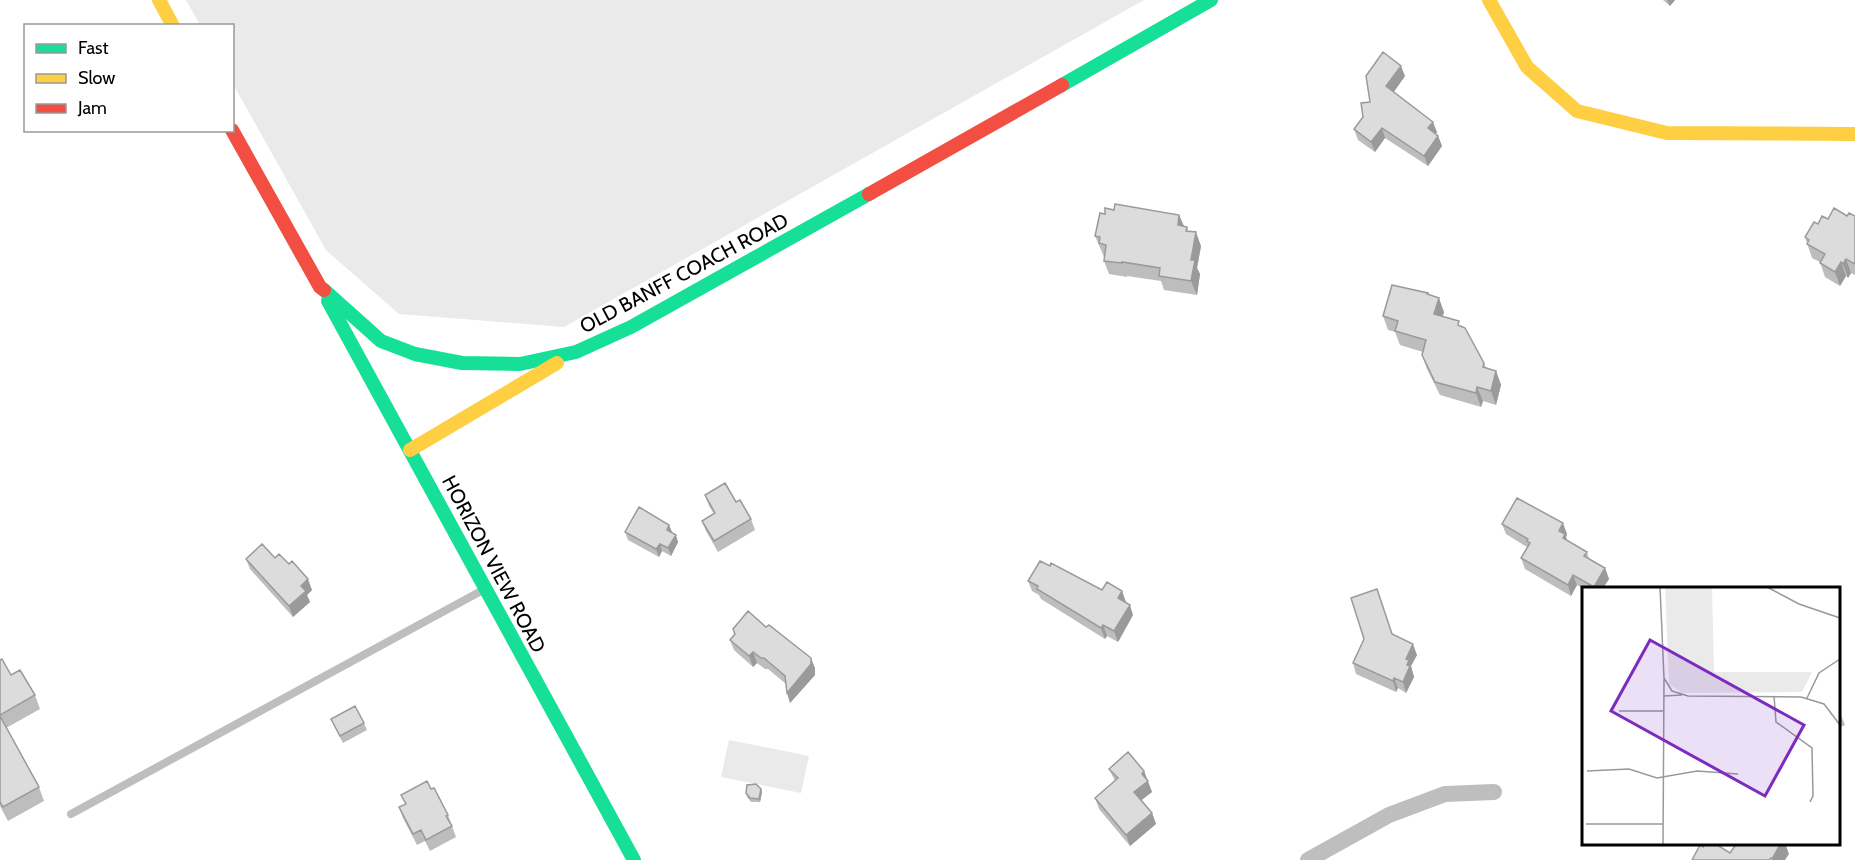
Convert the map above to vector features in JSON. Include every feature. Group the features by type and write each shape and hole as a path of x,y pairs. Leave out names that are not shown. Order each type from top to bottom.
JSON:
{"street":[{"path":"159,0 172,24"},
{"name":"OLD BANFF COACH ROAD","path":"233,132 320,287 381,341 415,354 462,363 520,364 576,352 631,327 1211,0"},
{"path":"1489,0 1527,67 1577,111 1667,133 1855,134"},
{"name":"HORIZON VIEW ROAD","path":"320,287 634,860"},
{"path":"410,450 576,352"},
{"path":"1308,860 1389,814 1445,794 1494,792"}],"lane":[{"path":"71,814 484,590"}],"shaded area":[{"path":"186,0 1144,0 564,327 399,314 326,250 234,86 234,24 199,24"},
{"path":"729,740 809,756 801,793 721,777"}],"building":[{"path":"1383,52 1401,66 1386,86 1433,122 1428,128 1438,136 1424,156 1382,128 1371,142 1354,129 1363,117 1361,103 1370,102 1366,76"},
{"path":"1115,204 1179,215 1178,225 1187,227 1186,231 1196,232 1191,260 1195,260 1191,281 1159,276 1160,268 1104,261 1106,245 1099,243 1100,237 1095,236 1100,213 1105,214 1105,208 1114,210"},
{"path":"1834,208 1847,216 1849,213 1855,216 1855,264 1846,259 1843,264 1841,262 1835,272 1820,263 1825,254 1807,244 1809,240 1805,237 1814,222 1818,224 1822,216 1828,219"},
{"path":"1392,285 1428,293 1439,298 1434,314 1459,321 1458,325 1465,328 1484,363 1483,367 1496,371 1491,391 1477,387 1476,393 1435,382 1422,355 1426,340 1395,331 1398,321 1383,316"},
{"path":"725,483 736,502 740,500 751,519 714,541 702,521 715,513 705,495"},
{"path":"1517,498 1563,523 1559,531 1565,534 1563,538 1587,552 1584,556 1605,568 1594,587 1573,575 1568,585 1521,558 1530,543 1528,539 1502,524"},
{"path":"639,507 669,525 667,530 676,535 668,548 660,544 656,549 625,532"},
{"path":"262,544 275,558 279,554 289,564 292,561 308,579 301,586 306,591 289,606 246,559"},
{"path":"1040,561 1050,566 1051,563 1102,590 1107,582 1122,591 1118,598 1130,605 1114,631 1103,625 1101,628 1037,589 1038,586 1028,581"},
{"path":"1377,589 1392,634 1413,644 1406,659 1409,660 1407,665 1410,666 1403,682 1394,678 1393,681 1353,663 1364,639 1351,598"},
{"path":"748,611 766,627 769,625 811,658 811,664 787,693 785,676 764,658 753,652 749,656 730,640 735,634 733,629"},
{"path":"2,659 11,675 20,670 35,695 0,715 0,660"},
{"path":"355,706 364,723 340,736 331,719"},
{"path":"0,716 39,787 3,807 0,802"},
{"path":"1128,752 1144,771 1142,774 1148,781 1134,792 1152,813 1126,835 1095,798 1118,778 1109,769"},
{"path":"427,781 431,789 434,788 452,826 426,840 421,830 413,834 399,807 406,804 401,795"},
{"path":"756,784 761,789 759,799 750,798 746,793 747,785"},
{"path":"1700,845 1703,847 1704,845 1717,845 1730,853 1736,845 1780,845 1772,859 1769,860 1692,860"}],"traffic: fast":[{"path":"1062,85 1211,0"},
{"path":"324,290 381,341 415,354 462,363 520,364 576,352 631,327 869,194"},
{"path":"328,301 634,860"}],"traffic: slow":[{"path":"159,0 172,24"},
{"path":"1489,0 1527,67 1577,111 1667,133 1855,134"},
{"path":"410,450 557,363"}],"traffic: jam":[{"path":"869,194 1062,85"},
{"path":"233,132 320,287 324,290"}]}
